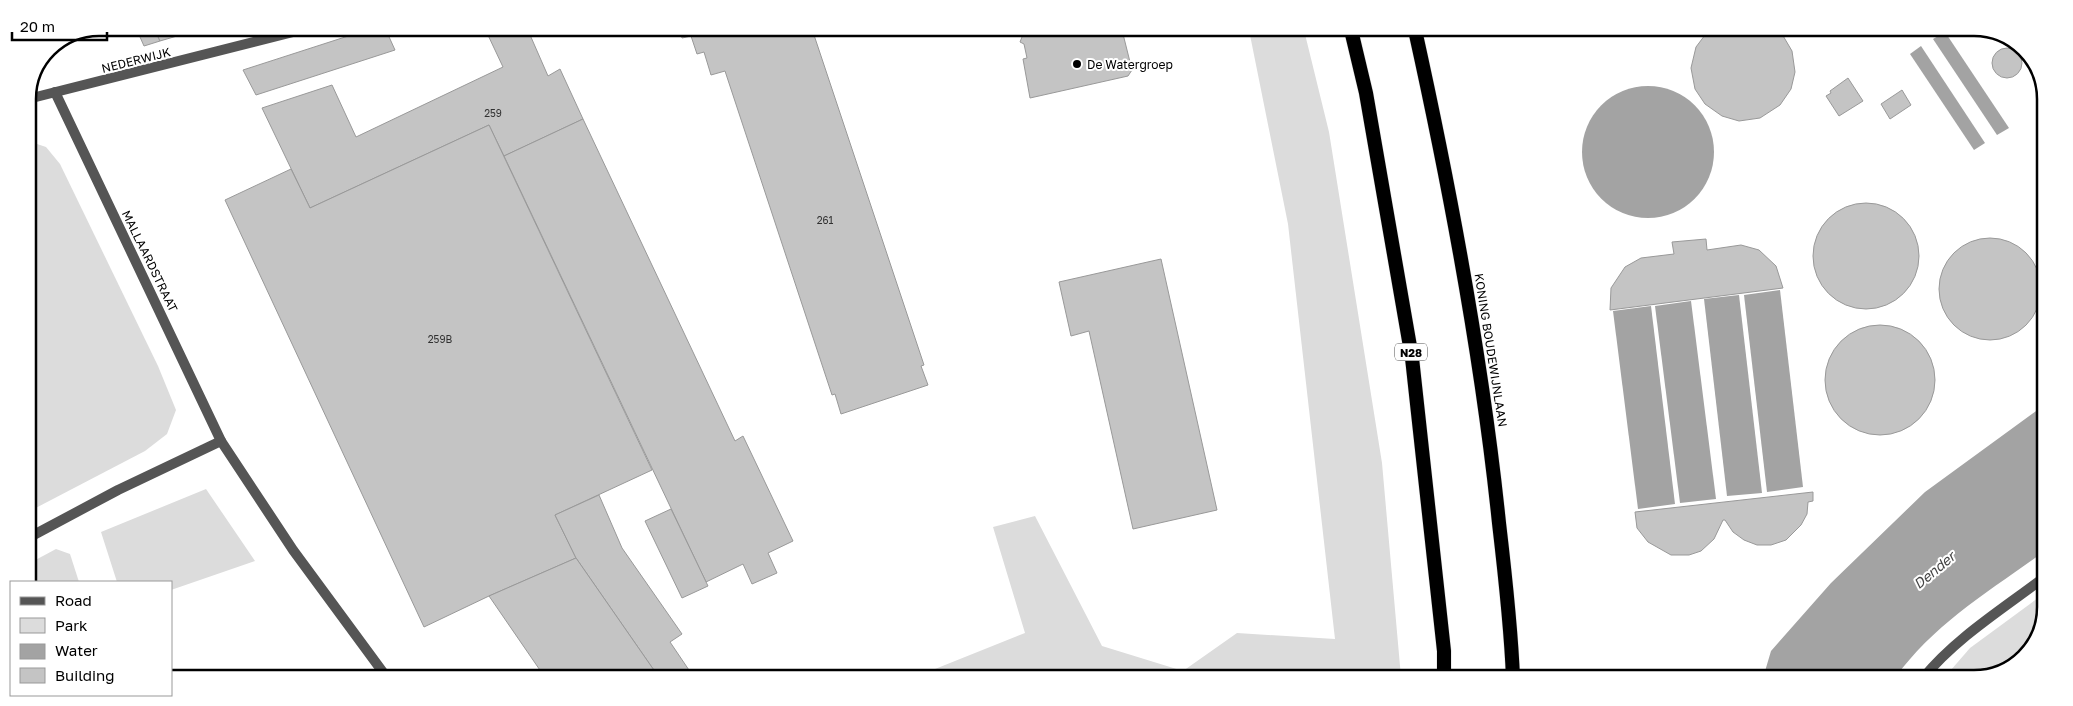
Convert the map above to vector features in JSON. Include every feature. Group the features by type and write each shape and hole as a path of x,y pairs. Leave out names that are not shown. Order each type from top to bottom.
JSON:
{"highway":[{"name":"N28","path":"1352,36 1366,93 1412,358 1444,651 1444,670"},
{"name":"KONING BOUDEWIJNLAAN","path":"1416,36 1465,276 1491,446 1511,636 1513,670"}],"street":[{"name":"NEDERWIJK","path":"36,97 276,36"},
{"name":"MALLAARDSTRAAT","path":"55,92 221,441 293,550 381,670"},
{"path":"36,534 118,490 221,441"},
{"path":"1931,670 1962,639 2037,583"}],"green space":[{"path":"1250,36 1305,36 1329,132 1382,463 1400,670 1184,670 1237,633 1335,639 1288,224"},
{"path":"36,144 46,147 60,164 158,366 176,410 167,434 145,451 36,508"},
{"path":"206,489 255,561 172,590 172,581 117,581 101,532"},
{"path":"1035,516 1102,646 1180,670 935,669 1025,633 993,527"},
{"path":"56,549 70,554 79,581 36,581 36,560"},
{"path":"2037,599 2036,619 2030,634 2024,645 2012,657 1986,669 1951,670 1970,648"}],"water":[{"path":"1938,36 1948,36 2009,128 1997,135 1933,39"},
{"path":"1921,46 1985,143 1974,150 1910,54"},
{"path":"1648,86 1661,87 1673,91 1695,105 1709,127 1713,139 1713,165 1709,177 1695,199 1673,213 1661,217 1648,218 1635,217 1623,213 1601,199 1587,177 1583,165 1582,152 1583,139 1587,127 1601,105 1623,91 1635,87"},
{"path":"1864,207 1883,210 1899,221 1910,237 1913,256 1910,275 1899,291 1883,302 1864,305 1845,302 1829,291 1818,275 1815,256 1818,237 1829,221 1845,210"},
{"path":"1989,240 2008,243 2024,254 2035,270 2037,299 2035,308 2024,324 2008,335 1989,338 1970,335 1954,324 1943,308 1940,289 1943,270 1954,254 1970,243"},
{"path":"1780,290 1803,487 1767,492 1744,295"},
{"path":"1739,295 1762,493 1727,496 1704,299"},
{"path":"1691,301 1716,499 1680,503 1655,306"},
{"path":"1651,306 1675,504 1638,509 1613,311"},
{"path":"1879,330 1898,333 1914,344 1925,360 1928,379 1925,398 1914,414 1898,425 1879,428 1860,425 1844,414 1833,398 1830,379 1833,360 1844,344 1860,333"},
{"name":"Dender","path":"2037,410 2037,556 1982,595 1944,625 1901,670 1765,670 1771,651 1831,583 1925,492"}],"building":[{"path":"140,36 158,36 160,41 144,46"},
{"path":"158,36 177,36 160,41"},
{"path":"348,36 389,36 395,50 256,95 243,70"},
{"path":"488,36 530,36 548,76 560,69 583,119 504,156 489,125 310,208 262,108 332,85 356,137 503,67"},
{"path":"691,36 814,36 924,365 921,366 928,385 841,414 835,394 832,395 725,71 711,75 704,52 697,54"},
{"name":"De Watergroep","path":"1124,36 1132,70 1128,76 1030,98 1023,59 1027,58 1024,44 1020,42 1022,37"},
{"path":"1704,36 1783,36 1792,51 1795,72 1791,89 1780,105 1760,118 1739,121 1722,116 1705,104 1695,89 1691,68 1696,47"},
{"path":"2001,49 2012,49 2021,58 2021,69 2013,77 2001,77 1993,69 1993,57"},
{"path":"1848,78 1863,101 1839,116 1826,96"},
{"path":"1902,90 1911,105 1890,119 1881,104"},
{"path":"583,119 735,441 743,436 793,541 768,553 777,573 752,584 743,564 706,582 504,156"},
{"path":"489,125 652,470 555,515 576,558 424,627 225,200 291,169 310,208"},
{"path":"1866,203 1886,207 1904,218 1915,236 1919,256 1915,276 1904,294 1886,305 1866,309 1846,305 1828,294 1817,276 1813,256 1817,236 1828,218 1846,207"},
{"path":"1706,239 1707,250 1741,245 1759,250 1776,266 1783,288 1610,310 1611,288 1625,267 1641,258 1674,254 1672,242"},
{"path":"1980,239 2000,239 2018,247 2032,261 2037,270 2037,308 2026,325 2018,331 2000,339 1980,339 1962,331 1948,317 1940,299 1940,279 1948,261 1962,247"},
{"path":"1161,259 1217,510 1133,529 1089,331 1071,336 1059,282"},
{"path":"1880,325 1901,329 1919,341 1931,359 1935,380 1931,401 1919,419 1901,431 1880,435 1859,431 1841,419 1829,401 1825,380 1829,359 1841,341 1859,329"},
{"path":"1813,492 1813,501 1808,502 1807,514 1801,525 1786,540 1771,545 1757,545 1744,540 1733,532 1725,520 1723,520 1714,539 1701,551 1689,555 1671,555 1648,542 1637,528 1635,512"},
{"path":"599,495 622,548 682,634 670,642 689,670 654,670 576,558 555,515"},
{"path":"671,509 708,586 682,598 645,521"},
{"path":"576,558 654,670 540,670 489,596"}],"place":[{"name":"De Watergroep","path":"1077,64"}]}
